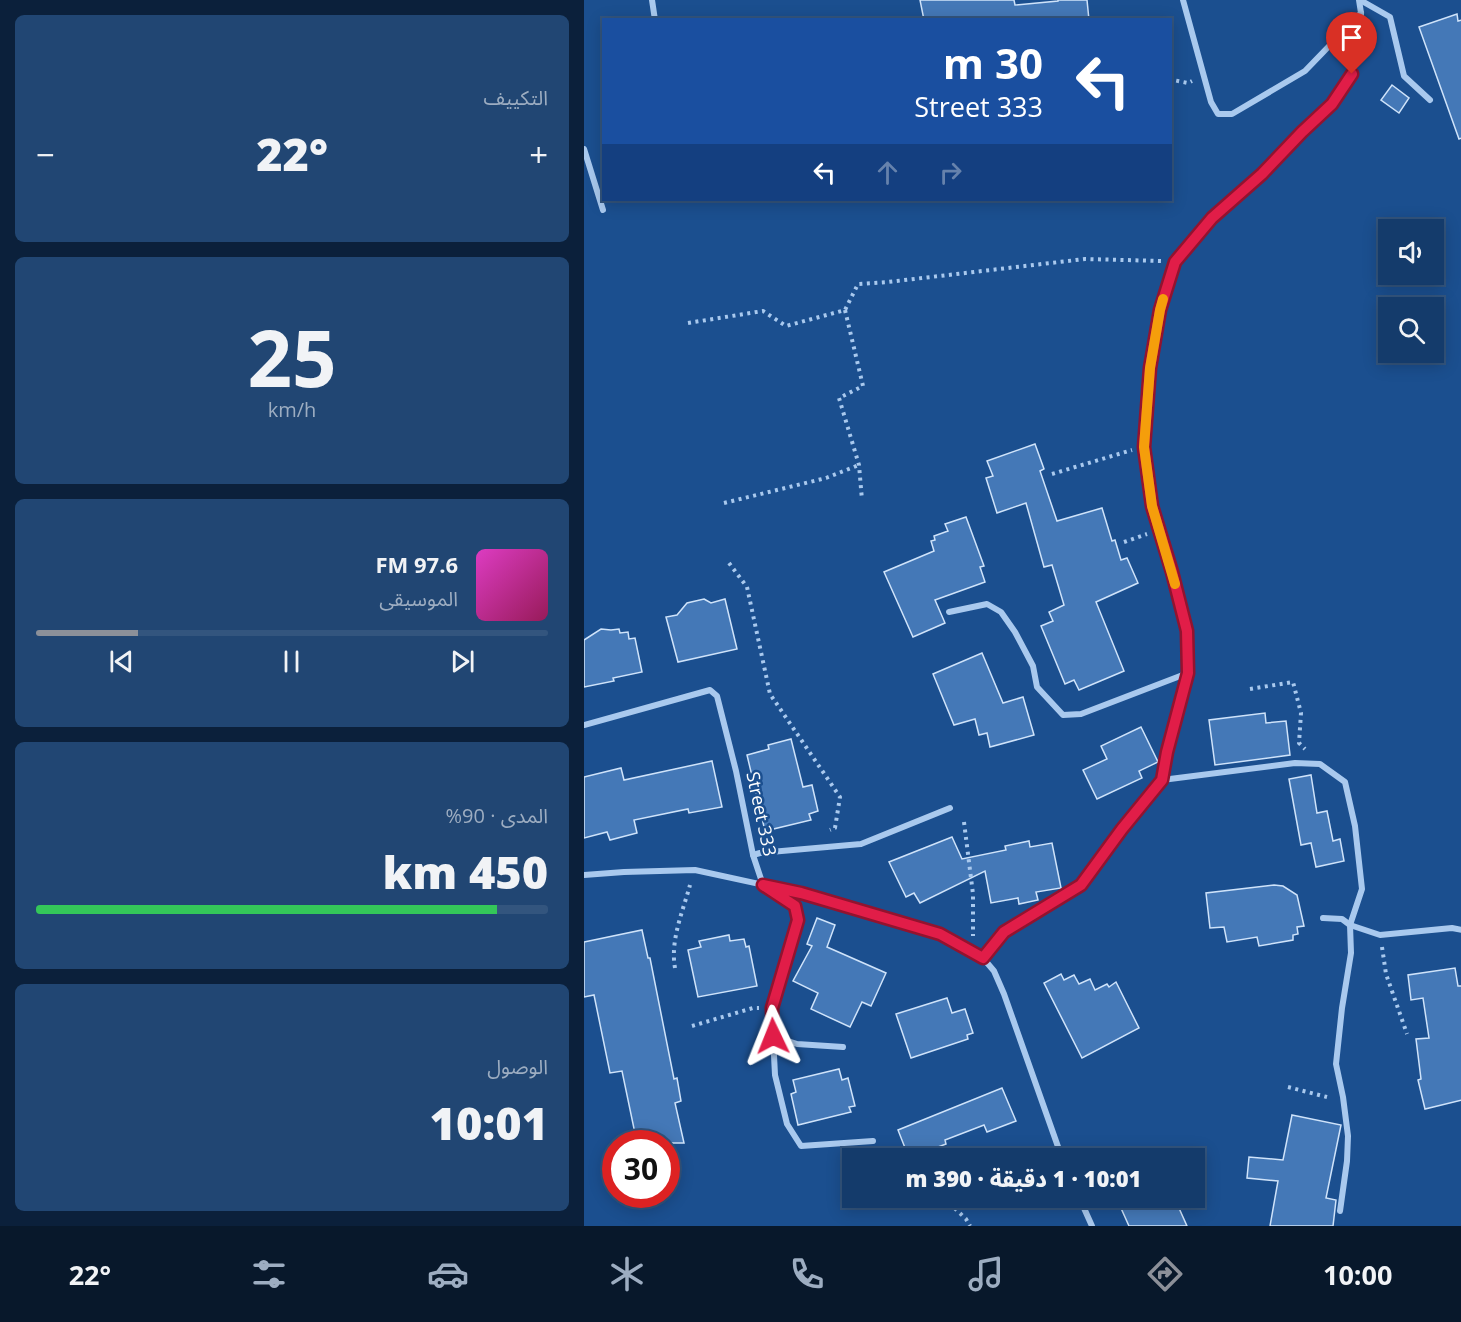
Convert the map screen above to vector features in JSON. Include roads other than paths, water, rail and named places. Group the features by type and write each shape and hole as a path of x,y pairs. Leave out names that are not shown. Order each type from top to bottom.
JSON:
{"street":[{"path":"652,0 655,18"},
{"path":"1183,0 1211,102 1218,114 1232,114 1305,71 1361,14"},
{"path":"983,958 1004,932 1081,885 1162,780 1188,673 1187,631 1152,506 1144,447 1150,368 1160,310 1175,262 1212,218 1262,174 1332,104 1352,74 1359,48 1360,0"},
{"path":"1360,0 1390,17 1404,76 1430,100"},
{"path":"584,149 603,210"},
{"path":"949,612 987,604 1001,612 1015,632 1033,666 1037,687 1063,715 1081,714 1188,673"},
{"name":"Street 333","path":"584,725 710,690 717,696 736,771 753,855 763,885 795,906 798,920 772,1008 775,1075 787,1124 801,1146 873,1141"},
{"path":"1162,780 1295,763 1320,764 1345,782 1355,826 1361,889 1350,925 1351,953 1336,1064 1348,1136 1340,1210"},
{"path":"753,855 861,844 950,808"},
{"path":"584,875 695,870 801,893 940,934 983,958 994,971 1004,994 1058,1148"},
{"path":"1323,918 1342,919 1350,925 1380,935 1452,928 1462,930"},
{"path":"773,1036 797,1044 843,1047"},
{"path":"1084,1208 1092,1226"}]}
